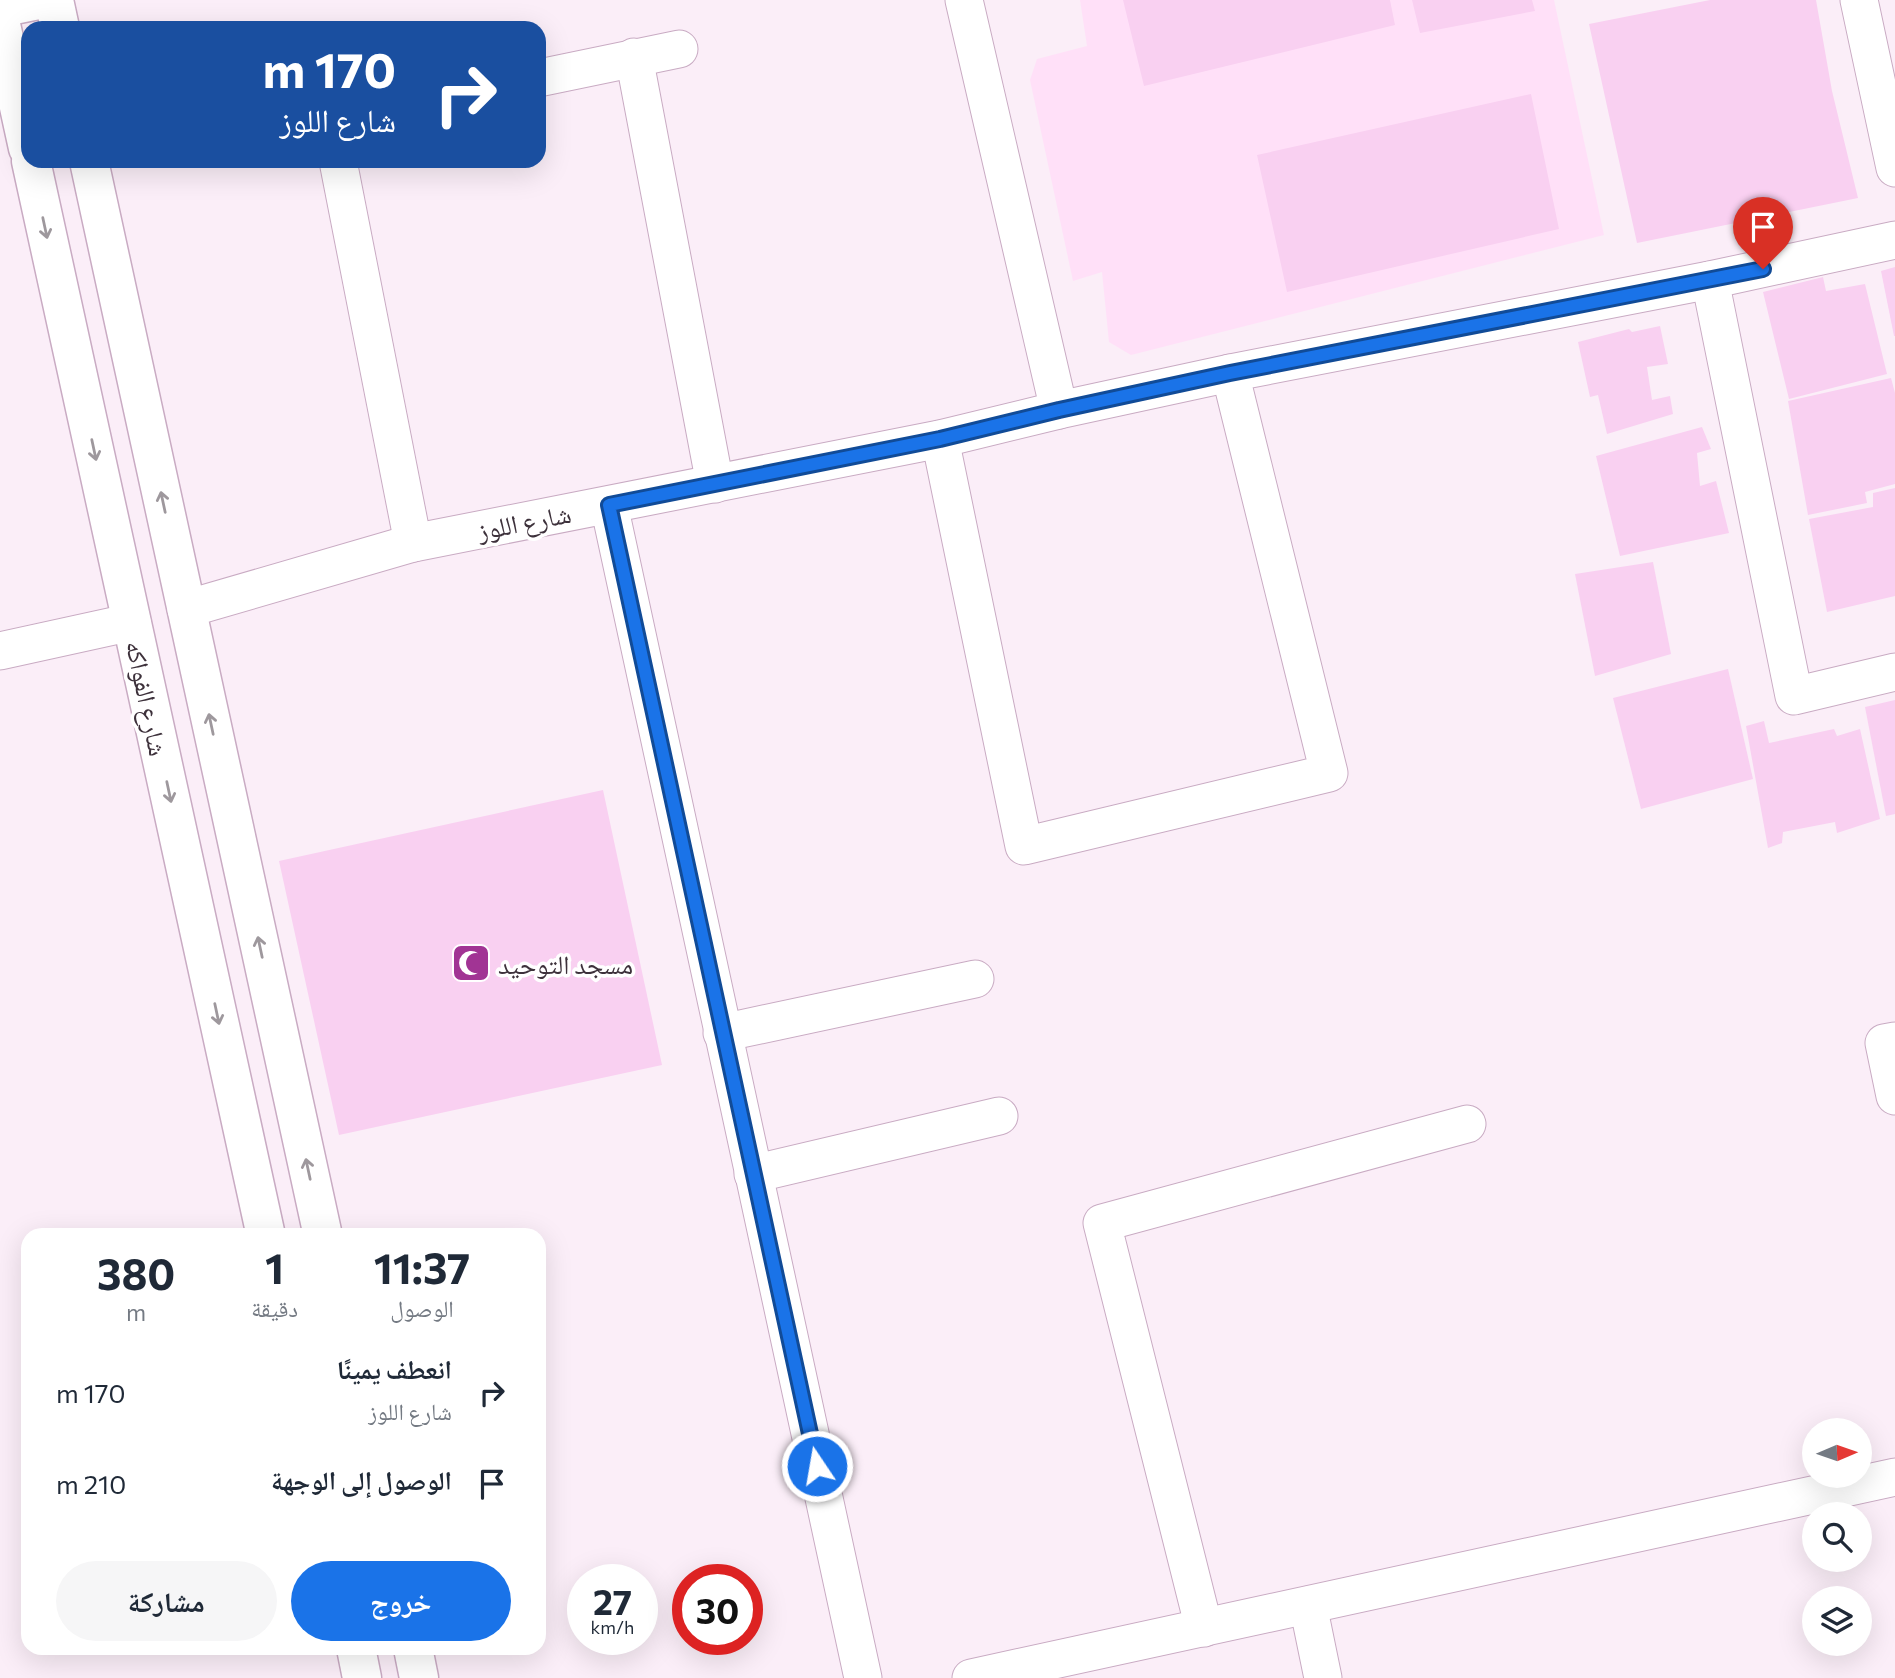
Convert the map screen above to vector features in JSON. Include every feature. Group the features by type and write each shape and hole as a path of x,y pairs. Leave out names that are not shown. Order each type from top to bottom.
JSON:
{"street":[{"path":"0,8 39,0"},
{"path":"54,0 58,21"},
{"path":"964,0 1059,410"},
{"path":"1859,0 1895,168"},
{"path":"0,20 21,116"},
{"path":"546,76 678,49"},
{"path":"634,57 715,484"},
{"name":"شارع الفواكه","path":"33,168 264,1228"},
{"path":"91,168 321,1228"},
{"path":"339,168 413,542"},
{"name":"شارع اللوز","path":"186,609 413,542 940,439 1230,373 1710,280 1895,240"},
{"path":"1710,280 1794,696 1895,672"},
{"path":"940,439 1024,846 1329,773 1230,373"},
{"path":"609,505 863,1678"},
{"path":"0,651 132,622"},
{"path":"722,1033 975,979"},
{"path":"1895,1041 1884,1044 1895,1096"},
{"path":"753,1174 999,1116"},
{"path":"1204,1628 1102,1223 1467,1124"},
{"path":"975,1678 1895,1476"},
{"path":"1308,1605 1324,1678"},
{"path":"357,1655 362,1678"},
{"path":"414,1655 419,1678"}],"shaded area":[{"path":"1080,0 1554,0 1604,235 1131,355 1109,342 1102,272 1073,281 1030,80 1037,59 1087,46"}],"building":[{"path":"1123,0 1390,0 1395,25 1144,86"},
{"path":"1412,0 1532,0 1535,11 1420,33"},
{"path":"1710,0 1816,0 1832,91 1858,198 1637,243 1589,24"},
{"path":"1531,94 1559,229 1287,292 1257,155"},
{"path":"1895,267 1895,336 1894,336 1881,271"},
{"path":"1823,277 1826,291 1865,284 1887,374 1789,399 1763,292"},
{"path":"1660,326 1668,364 1647,367 1652,400 1670,396 1673,414 1607,434 1598,395 1590,397 1578,342 1629,329 1632,332"},
{"path":"1891,378 1895,393 1895,484 1865,492 1867,503 1808,515 1788,401"},
{"path":"1702,427 1711,449 1697,453 1700,486 1716,481 1729,533 1620,556 1596,456"},
{"path":"1895,488 1895,596 1827,612 1809,519 1873,507 1873,493"},
{"path":"1653,562 1671,654 1595,676 1575,574"},
{"path":"1728,669 1753,779 1641,809 1613,698"},
{"path":"1895,700 1895,814 1886,816 1865,707"},
{"path":"1764,721 1769,743 1834,729 1837,736 1860,729 1880,819 1837,833 1835,822 1783,832 1782,843 1768,848 1746,726"},
{"name":"مسجد التوحيد","path":"603,790 662,1065 339,1135 279,861"}],"place":[{"name":"مسجد التوحيد","path":"471,963"}],"route":[{"path":"817,1466 609,505 940,439 1230,373 1763,269"}]}
